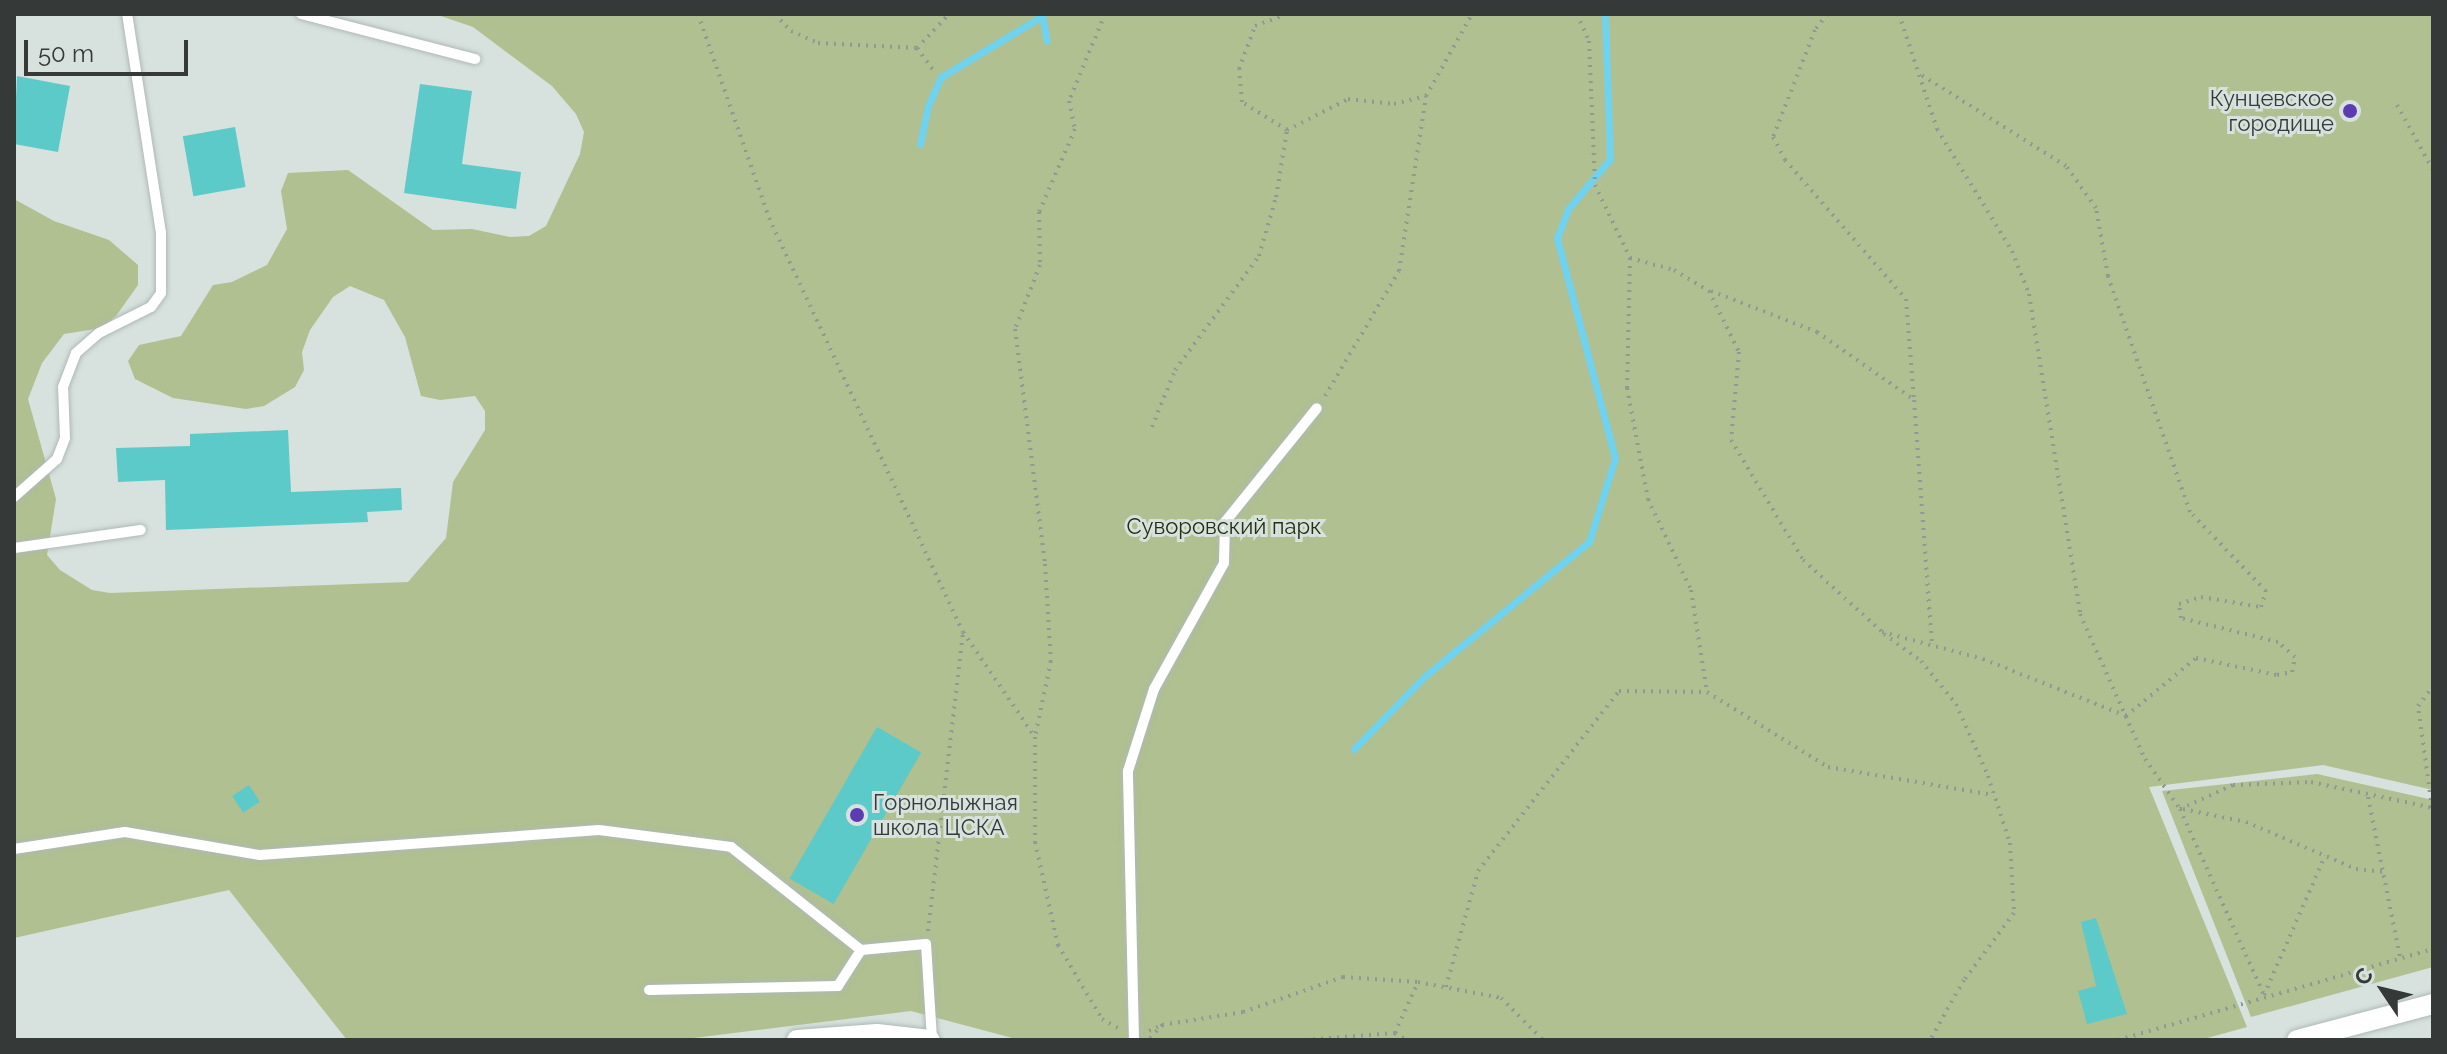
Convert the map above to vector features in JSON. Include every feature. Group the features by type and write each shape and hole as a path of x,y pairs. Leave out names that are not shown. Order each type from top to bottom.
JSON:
{"street":[{"path":"2297,1040 2433,1004"},
{"path":"797,1040 877,1034 931,1040"}],"lane":[{"path":"14,497 57,459 65,438 63,387 76,353 99,333 151,307 161,293 161,233 127,14"},
{"path":"301,14 475,59"},
{"path":"1134,1039 1128,771 1154,689 1224,563 1225,522 1317,408"},
{"path":"14,548 141,530"},
{"path":"14,849 125,832 260,855 599,830 731,847 861,950 926,944 931,1040"},
{"path":"649,990 838,986 861,950"}],"path":[{"path":"698,14 707,52 769,218 963,632 1035,737"},
{"path":"775,14 791,31 818,43 917,48 949,14"},
{"path":"1105,14 1069,101 1075,129 1039,212 1040,265 1015,329 1045,564 1051,661 1035,737 1035,842 1058,945 1102,1019 1134,1039"},
{"path":"1287,14 1255,26 1239,69 1242,102 1287,130"},
{"path":"1317,408 1399,271 1426,96 1472,14"},
{"path":"1577,14 1589,41 1595,185 1630,258 1627,388 1648,499 1691,590 1707,692"},
{"path":"1827,14 1815,30 1773,137 1785,160 1906,299 1932,645"},
{"path":"1899,14 1937,129 2012,251 2029,294 2080,614 2145,759 2180,809 2264,995"},
{"path":"917,48 933,70"},
{"path":"1920,74 2066,166 2096,208 2108,276 2190,512 2266,591 2261,607 2201,597 2179,604 2181,618 2278,642 2295,657 2292,672 2277,675 2196,658 2126,716"},
{"path":"1287,130 1348,99 1394,104 1426,96"},
{"path":"2397,105 2433,170"},
{"path":"1152,427 1175,370 1259,256 1276,197 1287,130"},
{"path":"1630,258 1674,270 1709,291 1817,332 1914,400"},
{"path":"1709,291 1739,352 1731,440 1803,560 1882,632 1921,661 1956,704 1994,795 2010,843 2014,913 1964,980 1934,1039"},
{"path":"926,944 963,632"},
{"path":"1882,632 1983,659 2126,716"},
{"path":"2180,809 2233,785 2311,782 2368,797 2433,808 2418,706 2433,686"},
{"path":"1446,987 1478,871 1619,691 1707,692 1828,767 1994,795"},
{"path":"2368,797 2400,957"},
{"path":"2180,809 2246,822 2356,869 2385,872"},
{"path":"2264,995 2325,856"},
{"path":"2118,1040 2264,995 2433,949"},
{"path":"1148,1040 1162,1025 1243,1012 1343,977 1418,982 1501,998 1543,1040"},
{"path":"1395,1033 1418,982"},
{"path":"1305,1040 1395,1033 1406,1040"}],"green space":[{"name":"Суворовский парк","path":"435,14 2433,14 2433,790 2323,765 2149,787 2247,1027 2200,1040 1020,1040 911,1011 678,1040 347,1040 229,890 14,938 14,199 54,221 109,240 138,265 138,285 116,316 102,328 64,334 42,363 28,399 56,499 47,555 60,570 92,590 110,593 408,582 446,538 453,482 485,430 485,411 475,396 440,400 421,396 405,337 384,300 350,286 333,297 310,330 302,352 304,370 295,387 264,406 246,409 173,398 135,379 128,361 139,345 181,336 213,285 232,282 267,265 287,229 281,191 288,173 348,170 433,230 472,229 510,237 529,236 546,226 580,154 584,132 576,114 552,86 473,27"},
{"path":"2317,774 2433,800 2433,967 2251,1017 2162,791"}],"building":[{"path":"17,76 70,86 58,152 14,144"},
{"path":"420,84 472,91 462,164 521,172 516,209 404,193"},
{"path":"235,127 246,187 193,196 183,136"},
{"path":"288,430 291,492 401,488 402,510 367,512 368,522 166,530 165,480 118,482 116,448 190,446 190,434"},
{"name":"Горнолыжная школа ЦСКА","path":"877,727 921,752 834,904 790,879"},
{"path":"249,785 260,802 243,813 232,796"},
{"path":"2096,918 2127,1014 2087,1024 2078,991 2096,986 2081,922"}],"waterway":[{"path":"1042,14 1047,41"},
{"path":"1354,749 1425,676 1589,542 1615,458 1557,238 1568,209 1610,159 1605,14"},
{"path":"920,144 928,106 941,77 1042,16"}],"place":[{"name":"Кунцевское городище","path":"2350,111"},
{"name":"Горнолыжная школа ЦСКА","path":"857,815"}]}
